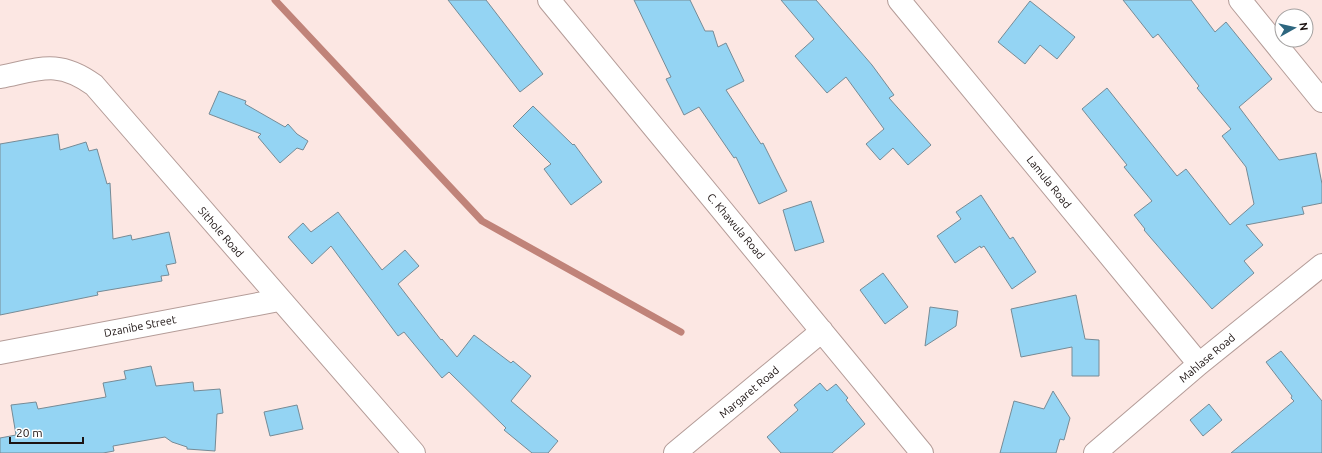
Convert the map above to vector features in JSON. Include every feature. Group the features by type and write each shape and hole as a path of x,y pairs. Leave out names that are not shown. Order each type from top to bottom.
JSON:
{"street":[{"name":"C. Khawula Road","path":"548,0 922,453"},
{"name":"Lamula Road","path":"899,0 1199,364"},
{"path":"1240,0 1322,101"},
{"name":"Sithole Road","path":"0,77 49,67 68,70 94,85 414,453"},
{"name":"Mahlase Road","path":"1095,453 1199,364 1322,265"},
{"name":"Dzanibe Street","path":"0,353 280,300"},
{"name":"Margaret Road","path":"675,453 822,331"}],"building":[{"path":"448,0 486,0 543,74 520,92"},
{"path":"634,0 690,0 705,31 713,31 718,47 726,43 744,81 726,90 761,144 763,143 787,191 759,204 736,157 734,158 699,107 684,115 666,79 671,77"},
{"path":"781,0 816,0 872,65 894,95 889,98 931,145 908,165 893,148 880,160 866,144 884,129 846,77 827,93 795,56 814,39"},
{"path":"1123,0 1191,0 1215,32 1226,22 1272,79 1239,107 1279,160 1316,153 1322,184 1322,203 1302,207 1304,214 1246,225 1263,245 1244,261 1254,273 1212,309 1144,230 1145,229 1134,215 1152,201 1124,167 1127,165 1082,109 1107,88 1177,176 1186,169 1230,225 1254,204 1246,167 1222,136 1231,129 1197,88 1199,86 1158,34 1153,38"},
{"path":"1030,1 1075,37 1057,59 1040,45 1025,64 998,42"},
{"path":"219,91 246,101 245,104 285,127 288,124 297,134 308,141 303,150 297,148 280,163 258,137 261,134 209,114"},
{"path":"533,106 573,145 574,144 602,182 571,205 544,169 551,164 513,126"},
{"path":"58,134 60,150 86,142 89,151 97,149 107,184 110,183 113,239 131,235 132,240 169,232 176,263 166,265 169,275 161,276 162,281 97,292 98,295 0,315 0,144"},
{"path":"981,195 1010,239 1013,237 1036,272 1012,289 984,246 981,248 980,246 955,263 937,236 961,219 956,212"},
{"path":"811,201 824,242 795,251 783,210"},
{"path":"338,212 382,270 405,250 419,266 398,284 441,340 442,339 457,357 474,335 511,363 513,361 531,376 511,401 558,441 548,453 532,453 504,430 506,428 449,372 442,378 404,332 398,336 331,246 312,264 288,237 303,223 311,232"},
{"path":"883,273 908,307 885,324 860,290"},
{"path":"1076,295 1085,339 1099,340 1099,376 1072,376 1072,347 1021,357 1011,309"},
{"path":"930,307 958,311 956,326 925,346"},
{"path":"1281,351 1322,401 1322,453 1231,453 1294,401 1291,398 1292,396 1266,362"},
{"path":"151,366 156,386 193,382 194,391 220,389 223,413 217,414 215,451 187,449 187,447 172,442 165,437 113,446 114,451 103,453 0,453 0,438 16,435 11,405 36,402 38,409 106,397 103,383 126,379 124,371"},
{"path":"820,383 827,391 836,384 848,398 846,400 865,424 832,453 781,453 767,437 798,410 794,405"},
{"path":"1053,391 1070,418 1064,440 1060,439 1056,453 1000,453 1014,401 1044,409"},
{"path":"1209,404 1222,420 1203,436 1190,420"},
{"path":"297,405 303,429 270,436 264,412"}],"waterway":[{"path":"275,0 482,221 681,332"}]}
